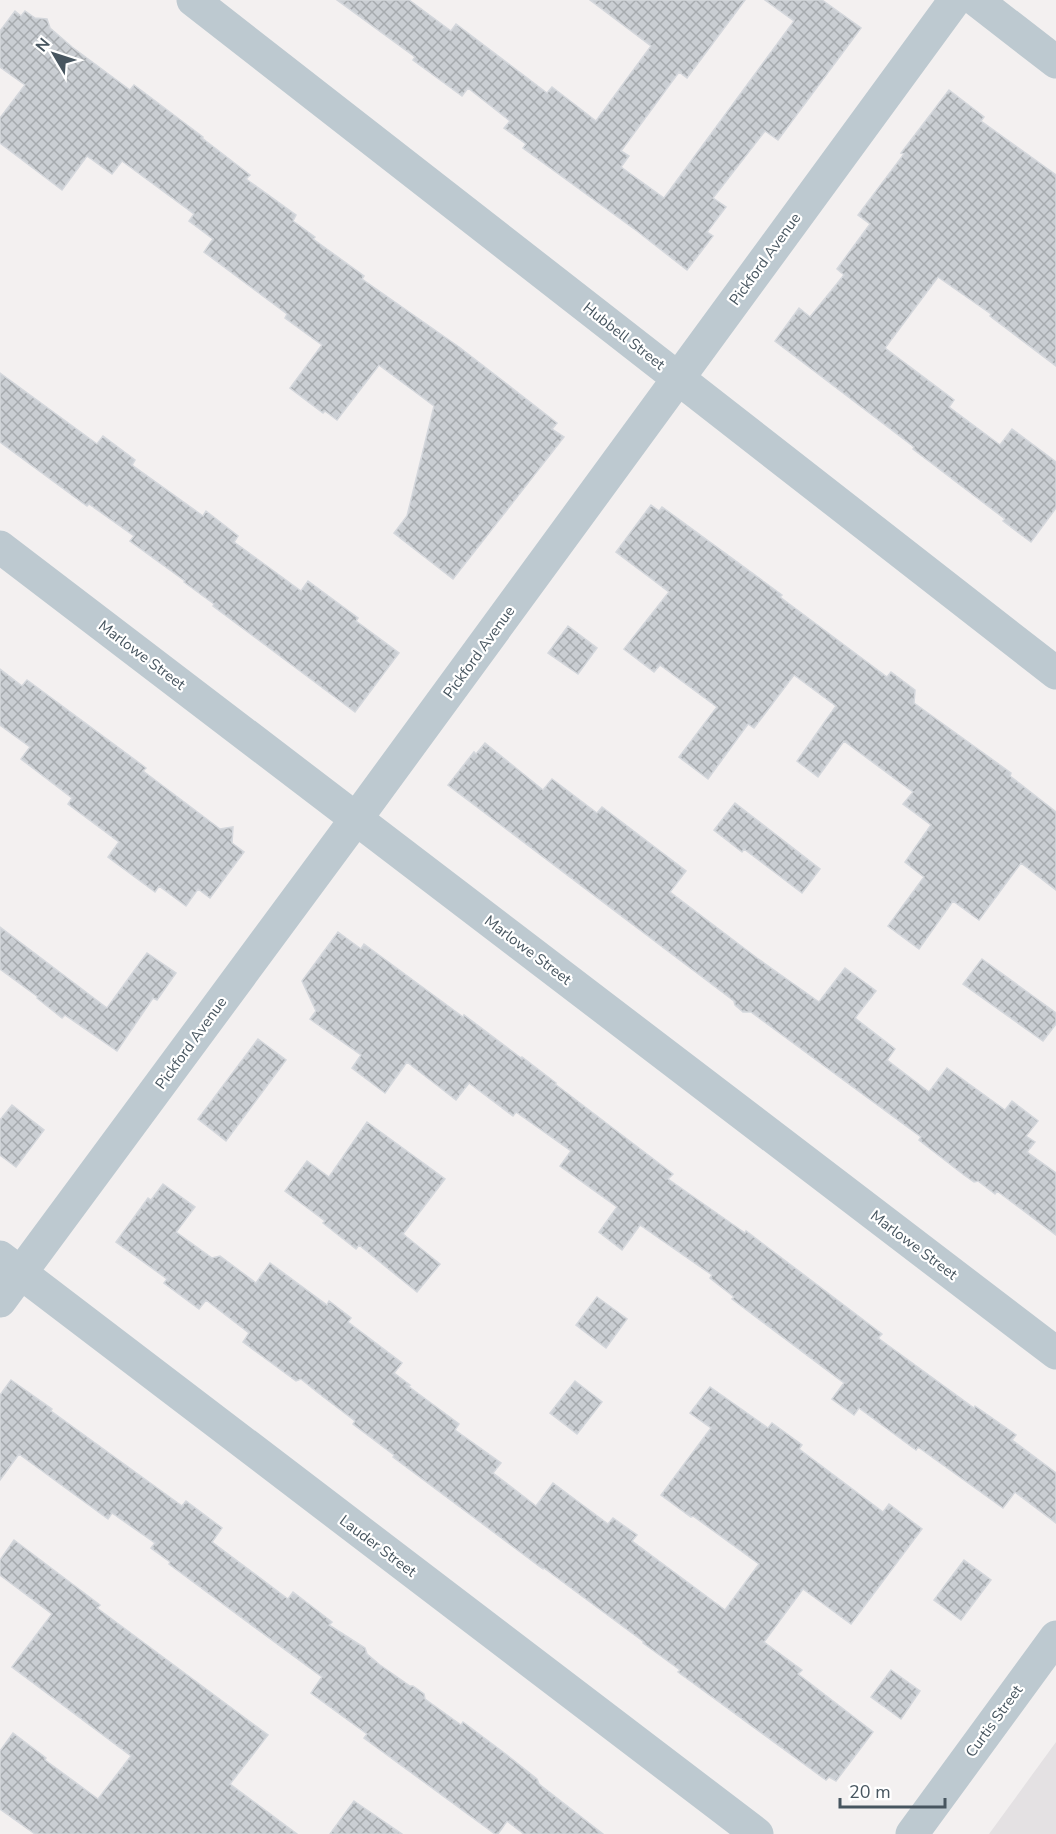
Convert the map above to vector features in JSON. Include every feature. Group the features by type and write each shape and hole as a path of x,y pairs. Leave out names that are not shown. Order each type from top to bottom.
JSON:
{"street":[{"name":"Hubbell Street","path":"193,0 1056,673"},
{"name":"Pickford Avenue","path":"0,1302 10,1265 356,819 955,0"},
{"path":"976,0 1056,62"},
{"name":"Marlowe Street","path":"0,547 1056,1353"},
{"name":"Lauder Street","path":"10,1265 757,1834"},
{"name":"Curtis Street","path":"912,1834 1056,1637"}],"shaded area":[{"path":"1056,1742 1056,1834 989,1834"}],"building":[{"path":"337,0 409,0 451,31 456,24 547,93 552,87 596,121 651,46 590,0 745,0 687,78 679,72 621,151 629,156 621,167 664,198 794,21 765,0 822,0 861,28 778,140 765,131 713,198 726,207 707,232 713,236 687,270 523,148 526,144 504,128 510,121 468,88 462,96 413,60 415,57"},
{"path":"15,11 21,16 25,11 35,18 47,19 50,28 72,47 130,90 134,85 203,137 250,175 246,179 296,215 293,221 315,237 313,239 364,276 362,279 459,347 557,423 552,429 564,437 453,579 394,533 407,516 434,406 379,365 337,420 325,411 323,413 290,388 322,345 285,318 287,314 204,252 213,239 189,221 194,214 122,161 112,174 87,156 62,190 0,143 0,118 25,85 0,67 0,31"},
{"path":"949,90 984,117 981,121 1056,175 1056,366 990,316 991,314 938,277 885,348 954,400 949,407 1000,445 1012,429 1056,462 1056,508 1031,542 1003,521 1005,519 913,449 914,447 775,341 799,308 810,317 844,275 837,269 870,224 858,215"},
{"path":"0,373 97,444 103,436 135,460 132,465 203,516 206,511 238,536 234,542 301,591 308,581 358,618 356,621 399,653 355,712 130,541 134,536 89,504 87,506 0,442"},
{"path":"651,505 659,511 662,507 782,595 780,597 887,677 891,672 915,690 914,703 1011,773 1010,776 1056,812 1056,890 1021,863 979,920 953,901 919,949 888,926 924,877 905,862 931,825 903,804 913,792 844,741 818,777 797,761 836,706 794,675 754,728 748,724 708,779 679,757 717,707 660,665 654,672 624,649 669,592 616,552"},
{"path":"568,626 597,648 578,674 548,653"},
{"path":"0,669 22,686 27,680 146,768 143,771 220,829 233,827 232,843 244,852 210,898 198,889 186,906 159,886 155,892 108,857 119,842 68,804 72,798 21,759 30,747 0,725"},
{"path":"485,743 543,790 552,779 597,813 602,807 686,871 670,892 819,1002 845,968 876,991 855,1018 895,1049 887,1060 929,1092 947,1068 1005,1110 1012,1101 1038,1121 1026,1136 1035,1142 1027,1152 1056,1173 1056,1235 997,1191 995,1194 978,1181 974,1182 964,1175 919,1140 921,1137 751,1012 743,1012 734,1001 448,785 474,752 476,754"},
{"path":"735,803 820,869 802,893 744,849 742,852 714,830"},
{"path":"0,927 107,1008 147,953 176,973 157,1000 153,998 117,1051 65,1015 62,1018 0,969"},
{"path":"338,932 361,949 364,944 522,1057 673,1174 668,1179 745,1233 746,1231 882,1334 878,1338 974,1408 975,1406 1016,1435 1012,1440 1056,1473 1056,1523 1015,1492 1003,1508 918,1447 916,1450 859,1408 854,1415 832,1399 844,1383 732,1299 734,1297 710,1278 712,1275 640,1225 622,1250 599,1232 617,1207 560,1166 571,1151 516,1112 513,1116 469,1083 456,1100 407,1062 385,1093 352,1068 361,1055 310,1019 316,1011 302,981"},
{"path":"982,959 1056,1013 1056,1024 1043,1041 963,984"},
{"path":"258,1039 286,1060 226,1141 198,1119"},
{"path":"12,1105 44,1130 16,1167 0,1155 0,1120"},
{"path":"367,1122 445,1179 403,1234 440,1264 417,1292 359,1245 356,1249 323,1223 325,1221 285,1191 307,1161 329,1177"},
{"path":"163,1184 195,1207 176,1232 212,1258 220,1256 256,1283 270,1263 327,1305 329,1301 351,1318 348,1322 402,1363 394,1373 459,1424 455,1430 501,1463 493,1473 536,1506 553,1483 608,1524 613,1518 637,1535 632,1541 725,1610 759,1564 661,1495 711,1428 690,1413 710,1387 768,1428 772,1423 802,1445 799,1449 883,1512 889,1504 922,1529 851,1624 803,1589 764,1642 802,1670 798,1674 873,1732 836,1781 829,1777 826,1780 678,1672 680,1670 644,1642 393,1457 394,1455 353,1424 355,1421 301,1379 296,1381 243,1342 249,1333 206,1300 199,1309 164,1283 167,1279 116,1242 148,1198 151,1200"},
{"path":"597,1297 627,1319 606,1348 576,1325"},
{"path":"11,1380 182,1506 186,1501 222,1528 212,1542 288,1599 293,1592 332,1622 329,1625 365,1648 367,1654 380,1665 424,1694 425,1699 461,1725 463,1722 503,1752 537,1779 539,1784 603,1834 524,1834 507,1821 498,1834 495,1834 364,1738 367,1734 311,1693 322,1677 169,1564 170,1562 151,1548 155,1543 112,1513 108,1519 19,1454 0,1480 0,1395"},
{"path":"575,1381 602,1402 577,1434 550,1413"},
{"path":"14,1540 100,1605 97,1608 268,1735 230,1784 297,1834 35,1834 0,1809 0,1751 13,1733 98,1799 131,1756 12,1667 52,1614 0,1575 0,1560"},
{"path":"964,1560 991,1580 961,1620 934,1600"},
{"path":"891,1670 920,1691 901,1719 871,1697"},
{"path":"354,1801 402,1834 330,1834"}]}
